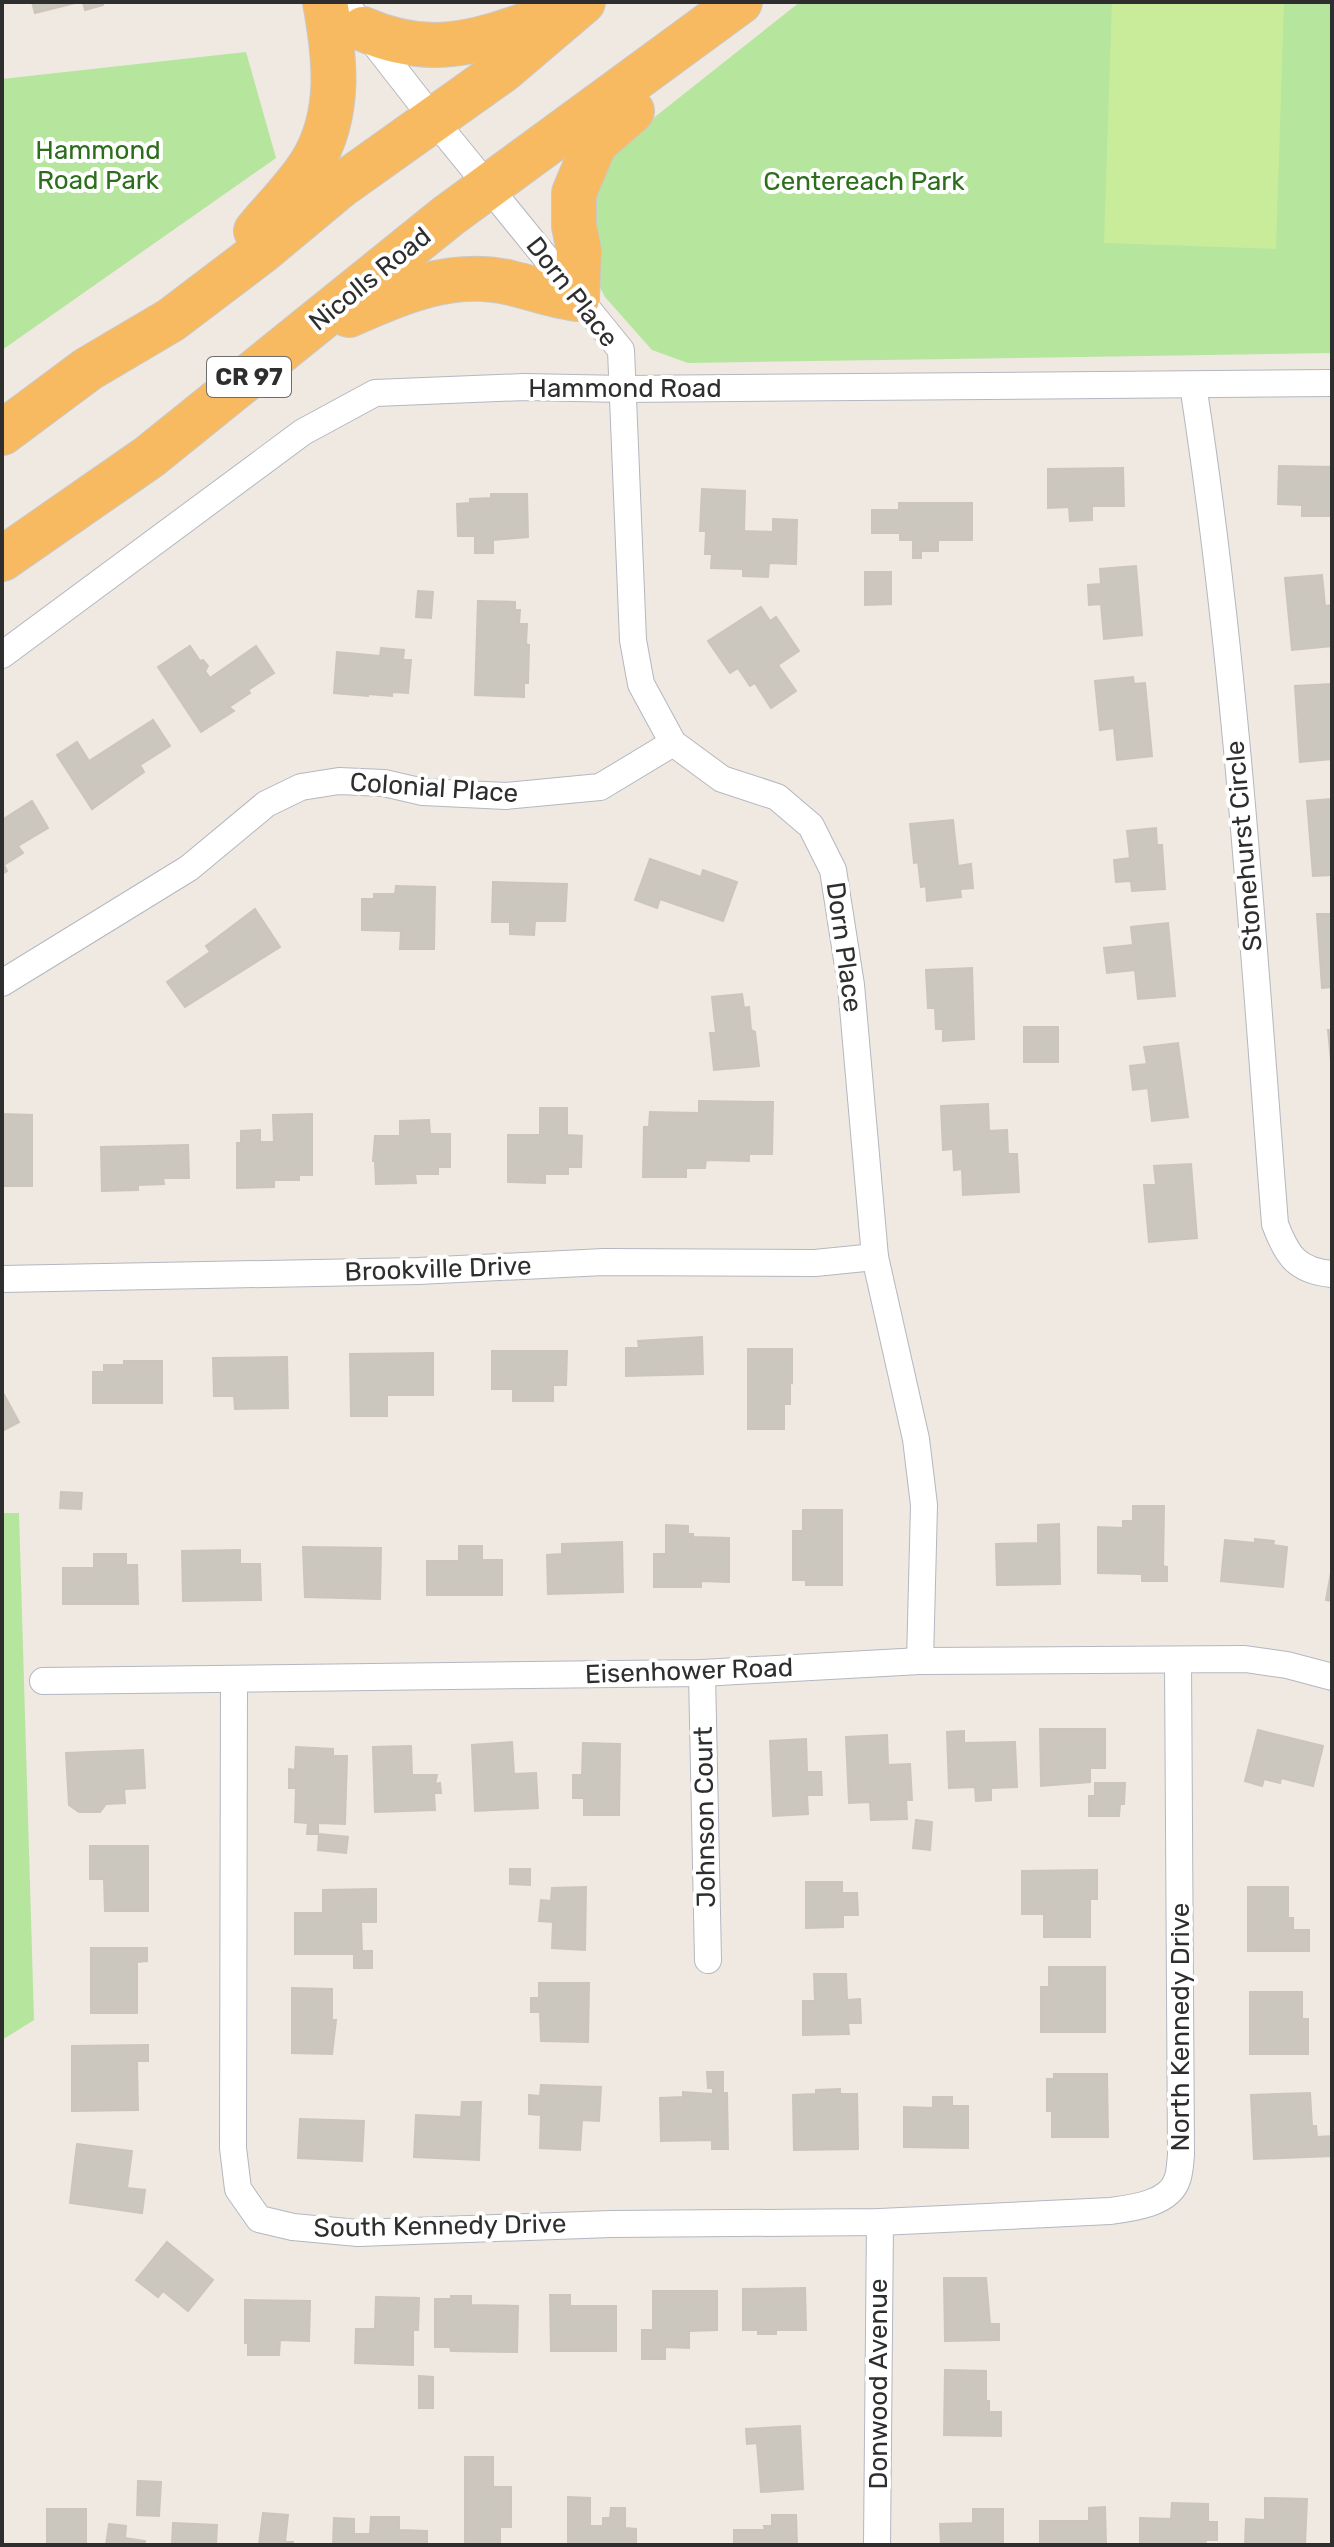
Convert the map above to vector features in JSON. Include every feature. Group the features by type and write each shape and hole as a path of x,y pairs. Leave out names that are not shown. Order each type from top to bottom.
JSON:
{"highway":[{"path":"201,298 311,164 329,121 335,80 334,53 325,2"},
{"path":"2,433 88,369 171,320 201,298 340,186 503,70 579,5"},
{"path":"358,11 390,40 449,46 483,40 579,5"},
{"path":"296,339 391,296 434,282 471,278 509,282 577,299 579,251 574,226 574,193 583,166 595,143 640,103 725,13"},
{"name":"Nicolls Road","path":"2,559 149,457 448,216 725,13"}],"street":[{"name":"Dorn Place","path":"358,11 434,120 621,350 633,640 641,684 673,743 722,779 777,797 811,826 833,870 851,985 875,1257 916,1439 922,1492 920,1661"},
{"name":"Hammond Road","path":"2,655 303,432 375,393 524,387 624,389 1332,383"},
{"name":"Stonehurst Circle","path":"1193,385 1216,545 1247,866 1275,1224 1285,1250 1309,1272 1332,1274"},
{"name":"Colonial Place","path":"2,983 189,868 266,804 301,787 339,781 384,783 423,792 506,796 600,787 673,743"},
{"name":"Brookville Drive","path":"2,1279 418,1271 604,1262 815,1263 875,1257"},
{"name":"Eisenhower Road","path":"43,1681 702,1673 920,1661 1245,1659 1287,1665 1332,1677"},
{"name":"North Kennedy Drive","path":"880,2222 1110,2211 1136,2207 1162,2198 1177,2183 1181,2155 1178,1661"},
{"name":"Johnson Court","path":"702,1673 708,1960"},
{"name":"South Kennedy Drive","path":"234,1680 233,2148 238,2189 259,2219 293,2227 358,2233 611,2224 880,2222"},
{"name":"Donwood Avenue","path":"877,2545 880,2222"}],"green space":[{"name":"Centereach Park","path":"800,2 1332,2 1332,353 688,363 652,350 605,297 590,268 598,162"},
{"path":"1112,2 1284,2 1276,249 1104,243"},
{"name":"Hammond Road Park","path":"246,52 276,158 2,350 2,79"},
{"path":"2,1513 19,1513 34,2020 2,2040"}],"building":[{"path":"32,2 79,2 35,13"},
{"path":"83,2 102,2 103,5 85,10"},
{"path":"1279,466 1332,467 1332,516 1302,516 1302,505 1278,504"},
{"path":"1123,468 1124,506 1092,506 1092,520 1070,521 1069,507 1048,508 1048,469"},
{"path":"702,489 745,491 744,531 773,532 773,519 797,520 796,564 769,563 768,577 743,576 743,569 711,568 712,554 705,554 706,531 700,531"},
{"path":"491,494 527,494 528,537 493,540 493,553 475,553 475,536 458,536 457,504 470,503 470,499 491,498"},
{"path":"899,503 972,503 972,540 938,540 938,551 921,551 921,558 913,558 913,540 900,540 900,533 872,533 872,510 899,510"},
{"path":"1136,566 1142,635 1104,639 1101,604 1089,605 1088,585 1101,584 1100,569"},
{"path":"865,572 891,572 891,604 865,605"},
{"path":"1322,575 1325,606 1332,605 1332,646 1292,650 1285,578"},
{"path":"418,591 433,592 431,618 416,617"},
{"path":"478,601 515,602 515,610 520,610 519,624 527,624 528,683 524,683 524,697 475,695"},
{"path":"761,607 770,621 776,617 799,651 778,665 796,691 771,708 755,683 750,686 738,668 730,673 708,641"},
{"path":"190,646 200,661 203,660 208,666 205,671 210,678 256,646 274,673 229,707 234,711 201,732 158,667"},
{"path":"381,648 404,650 403,660 411,660 408,693 368,696 334,693 337,652 380,656"},
{"path":"1133,677 1134,684 1145,683 1152,756 1117,760 1114,728 1100,730 1095,681"},
{"path":"1332,684 1332,759 1300,762 1295,686"},
{"path":"153,720 170,746 140,765 144,772 92,809 57,755 77,742 89,761"},
{"path":"1332,799 1332,875 1313,876 1307,801"},
{"path":"32,801 48,828 18,846 23,853 4,865 7,871 2,874 2,820"},
{"path":"953,820 958,866 971,864 973,888 960,889 961,897 927,901 926,886 921,887 918,862 914,863 910,824"},
{"path":"1156,828 1157,845 1162,845 1165,889 1132,891 1131,881 1116,882 1114,860 1130,858 1127,831"},
{"path":"650,859 701,877 703,870 737,882 723,921 660,899 657,908 635,900"},
{"path":"493,882 567,884 565,921 535,921 534,935 510,934 510,922 492,922"},
{"path":"396,886 435,887 434,949 400,949 401,931 362,930 362,899 374,899 374,894 395,894"},
{"path":"255,909 280,947 185,1007 167,982 210,952 206,946"},
{"path":"1317,914 1332,914 1332,987 1322,988"},
{"path":"1168,923 1175,996 1138,999 1135,970 1107,973 1104,948 1133,945 1131,927"},
{"path":"972,968 974,1039 943,1041 943,1029 936,1029 935,1008 928,1008 926,970"},
{"path":"742,994 744,1008 749,1007 751,1030 755,1032 759,1066 714,1070 710,1033 716,1033 712,997"},
{"path":"1024,1027 1058,1027 1058,1062 1024,1062"},
{"path":"1328,1030 1332,1030 1332,1071"},
{"path":"1178,1043 1188,1117 1152,1121 1148,1088 1133,1090 1130,1066 1147,1064 1144,1047"},
{"path":"699,1101 773,1102 772,1154 749,1154 749,1161 706,1160 705,1168 686,1168 686,1177 643,1177 644,1127 649,1127 650,1112 699,1113"},
{"path":"988,1104 989,1131 1007,1130 1008,1154 1017,1154 1019,1192 963,1195 962,1169 954,1170 953,1149 943,1150 941,1106"},
{"path":"540,1108 567,1108 567,1135 582,1136 581,1167 568,1167 568,1174 545,1174 545,1183 508,1182 508,1135 540,1135"},
{"path":"2,1114 32,1115 32,1186 2,1186"},
{"path":"312,1114 312,1175 299,1175 299,1180 274,1180 274,1187 237,1188 237,1143 241,1143 241,1131 260,1130 260,1142 274,1142 273,1115"},
{"path":"429,1120 430,1134 450,1134 450,1167 438,1167 438,1174 415,1174 416,1183 376,1184 373,1161 375,1136 400,1136 400,1121"},
{"path":"188,1145 189,1178 163,1178 164,1184 138,1185 138,1190 102,1191 101,1147"},
{"path":"1191,1164 1197,1238 1149,1242 1144,1185 1156,1185 1154,1166"},
{"path":"702,1337 703,1374 626,1376 626,1348 639,1348 638,1341"},
{"path":"748,1349 792,1349 790,1404 784,1404 784,1429 748,1429"},
{"path":"492,1351 567,1351 566,1385 553,1385 553,1401 513,1401 513,1389 492,1389"},
{"path":"433,1353 433,1395 387,1395 387,1416 351,1416 350,1354"},
{"path":"287,1357 288,1408 235,1409 234,1396 214,1396 213,1358"},
{"path":"124,1361 162,1361 162,1403 93,1403 93,1372 104,1372 104,1365 124,1365"},
{"path":"2,1391 19,1422 2,1431"},
{"path":"61,1492 82,1493 81,1509 60,1508"},
{"path":"1133,1506 1164,1506 1163,1566 1167,1567 1167,1581 1142,1581 1142,1574 1098,1573 1098,1527 1123,1528 1123,1521 1133,1521"},
{"path":"803,1510 842,1510 842,1585 806,1585 806,1580 793,1580 793,1531 803,1531"},
{"path":"1059,1524 1060,1584 997,1585 996,1544 1038,1543 1038,1525"},
{"path":"666,1525 688,1526 688,1534 693,1534 693,1537 729,1538 729,1582 701,1581 701,1587 654,1587 654,1554 666,1554"},
{"path":"1255,1539 1274,1541 1273,1545 1287,1547 1283,1587 1221,1581 1225,1540 1255,1543"},
{"path":"622,1542 623,1592 548,1594 547,1555 562,1554 562,1544"},
{"path":"459,1546 482,1546 482,1560 502,1560 502,1595 427,1595 427,1561 459,1561"},
{"path":"303,1547 381,1548 380,1599 305,1597"},
{"path":"240,1550 240,1564 260,1564 261,1600 183,1601 182,1551"},
{"path":"94,1554 126,1554 126,1565 137,1565 138,1604 63,1604 63,1568 94,1568"},
{"path":"1332,1567 1332,1601 1326,1600"},
{"path":"1040,1729 1105,1729 1105,1768 1090,1768 1090,1782 1041,1786"},
{"path":"1258,1730 1323,1746 1313,1786 1281,1778 1280,1783 1264,1779 1262,1786 1245,1781"},
{"path":"964,1731 964,1743 1015,1742 1017,1787 991,1788 991,1800 976,1801 975,1787 949,1788 947,1732"},
{"path":"887,1735 888,1765 910,1764 912,1800 906,1800 907,1819 871,1820 870,1802 849,1803 846,1737"},
{"path":"806,1739 807,1772 821,1772 822,1795 807,1795 808,1814 773,1816 770,1741"},
{"path":"512,1742 514,1774 536,1773 538,1808 475,1811 472,1745"},
{"path":"583,1743 620,1744 619,1815 584,1815 584,1798 573,1798 573,1775 582,1775"},
{"path":"411,1746 412,1775 437,1775 435,1784 440,1783 441,1793 434,1793 435,1810 375,1812 373,1747"},
{"path":"296,1747 333,1749 333,1756 347,1756 345,1824 318,1823 318,1834 307,1834 308,1823 295,1822 296,1788 289,1788 289,1769 295,1770"},
{"path":"143,1750 145,1788 124,1789 125,1803 106,1804 100,1812 79,1812 69,1805 66,1753"},
{"path":"1095,1783 1125,1783 1124,1804 1120,1804 1119,1816 1089,1816 1089,1796 1095,1796"},
{"path":"916,1820 932,1822 930,1850 913,1848"},
{"path":"319,1834 348,1837 346,1853 318,1850"},
{"path":"90,1846 148,1846 148,1911 105,1911 104,1879 90,1879"},
{"path":"510,1869 530,1869 530,1885 510,1884"},
{"path":"1097,1870 1097,1899 1090,1899 1090,1937 1044,1937 1044,1914 1022,1914 1022,1871"},
{"path":"806,1882 842,1882 842,1893 857,1893 858,1915 843,1915 843,1927 806,1928"},
{"path":"586,1887 585,1950 552,1948 553,1922 539,1921 541,1900 551,1901 552,1888"},
{"path":"1248,1887 1288,1887 1288,1918 1293,1918 1293,1930 1309,1930 1309,1951 1248,1951"},
{"path":"376,1889 376,1922 361,1922 362,1951 372,1951 372,1968 354,1968 354,1954 295,1954 295,1913 323,1913 323,1890"},
{"path":"91,1948 147,1948 147,1961 137,1962 137,2013 91,2013"},
{"path":"1049,1967 1105,1967 1105,2032 1041,2032 1041,1987 1049,1987"},
{"path":"814,1974 846,1974 847,2000 860,1999 861,2023 848,2023 849,2034 803,2035 803,2001 815,2001"},
{"path":"539,1983 589,1983 588,2042 541,2041 540,2012 531,2012 531,1998 539,1998"},
{"path":"292,1988 332,1989 332,2020 336,2020 332,2054 292,2053"},
{"path":"1250,1992 1302,1992 1302,2019 1308,2019 1308,2054 1250,2054"},
{"path":"148,2045 148,2061 137,2061 138,2110 72,2111 72,2046"},
{"path":"707,2072 723,2072 723,2093 727,2093 728,2149 712,2149 712,2140 661,2141 660,2098 683,2097 683,2092 713,2094 713,2088 708,2088"},
{"path":"1054,2074 1107,2074 1108,2137 1052,2137 1052,2111 1047,2111 1047,2079 1054,2079"},
{"path":"541,2085 601,2087 599,2121 582,2120 580,2150 540,2148 541,2115 529,2114 529,2095 540,2096"},
{"path":"840,2089 840,2094 857,2094 858,2149 794,2150 793,2095"},
{"path":"1310,2093 1312,2126 1316,2126 1317,2137 1332,2136 1332,2156 1254,2159 1251,2095"},
{"path":"933,2097 952,2097 952,2106 968,2106 968,2148 904,2147 904,2107 933,2108"},
{"path":"462,2102 481,2102 479,2160 414,2157 416,2115 461,2117"},
{"path":"300,2119 364,2121 362,2161 298,2158"},
{"path":"77,2144 132,2151 127,2188 145,2190 142,2213 70,2203"},
{"path":"167,2242 213,2280 188,2311 163,2291 158,2297 136,2280"},
{"path":"944,2278 986,2278 990,2324 999,2324 999,2340 945,2341"},
{"path":"805,2288 806,2330 776,2330 776,2334 758,2334 758,2330 743,2330 743,2289"},
{"path":"653,2291 717,2291 717,2330 689,2331 689,2348 665,2347 665,2359 642,2359 642,2330 653,2330"},
{"path":"550,2295 570,2295 570,2306 616,2306 616,2351 551,2351"},
{"path":"451,2296 471,2296 471,2305 518,2306 517,2352 451,2351 450,2347 435,2347 435,2299 451,2299"},
{"path":"376,2297 419,2298 418,2330 413,2330 413,2365 355,2363 356,2329 375,2329"},
{"path":"245,2300 310,2301 309,2341 280,2340 279,2355 248,2355"},
{"path":"945,2370 986,2371 986,2401 989,2401 989,2412 1001,2412 1001,2436 944,2435"},
{"path":"419,2376 433,2377 433,2408 419,2408"},
{"path":"800,2426 803,2489 761,2492 757,2443 747,2444 746,2429"},
{"path":"465,2457 493,2457 493,2487 511,2487 511,2527 500,2527 500,2545 465,2545"},
{"path":"138,2481 161,2482 159,2516 137,2515"},
{"path":"568,2497 590,2498 590,2526 603,2526 603,2518 610,2518 611,2508 625,2508 625,2528 636,2529 636,2545 568,2545"},
{"path":"1265,2498 1307,2499 1305,2545 1245,2545 1246,2519 1265,2520"},
{"path":"1172,2503 1208,2504 1208,2522 1217,2522 1217,2540 1206,2540 1205,2545 1140,2545 1140,2518 1171,2519"},
{"path":"1105,2507 1106,2545 1040,2545 1040,2521 1089,2521 1089,2508"},
{"path":"47,2509 86,2509 86,2545 34,2545 47,2544"},
{"path":"973,2509 1003,2509 1003,2545 941,2545 940,2524 973,2523"},
{"path":"263,2513 288,2515 285,2542 293,2542 293,2545 259,2545"},
{"path":"772,2515 796,2515 797,2545 734,2545 734,2530 765,2530 764,2526 772,2526"},
{"path":"371,2517 399,2517 399,2530 427,2531 427,2545 333,2545 334,2518 354,2519 354,2534 370,2534"},
{"path":"173,2523 217,2525 216,2545 172,2545"},
{"path":"109,2524 126,2526 125,2538 145,2541 144,2545 106,2545"}]}
